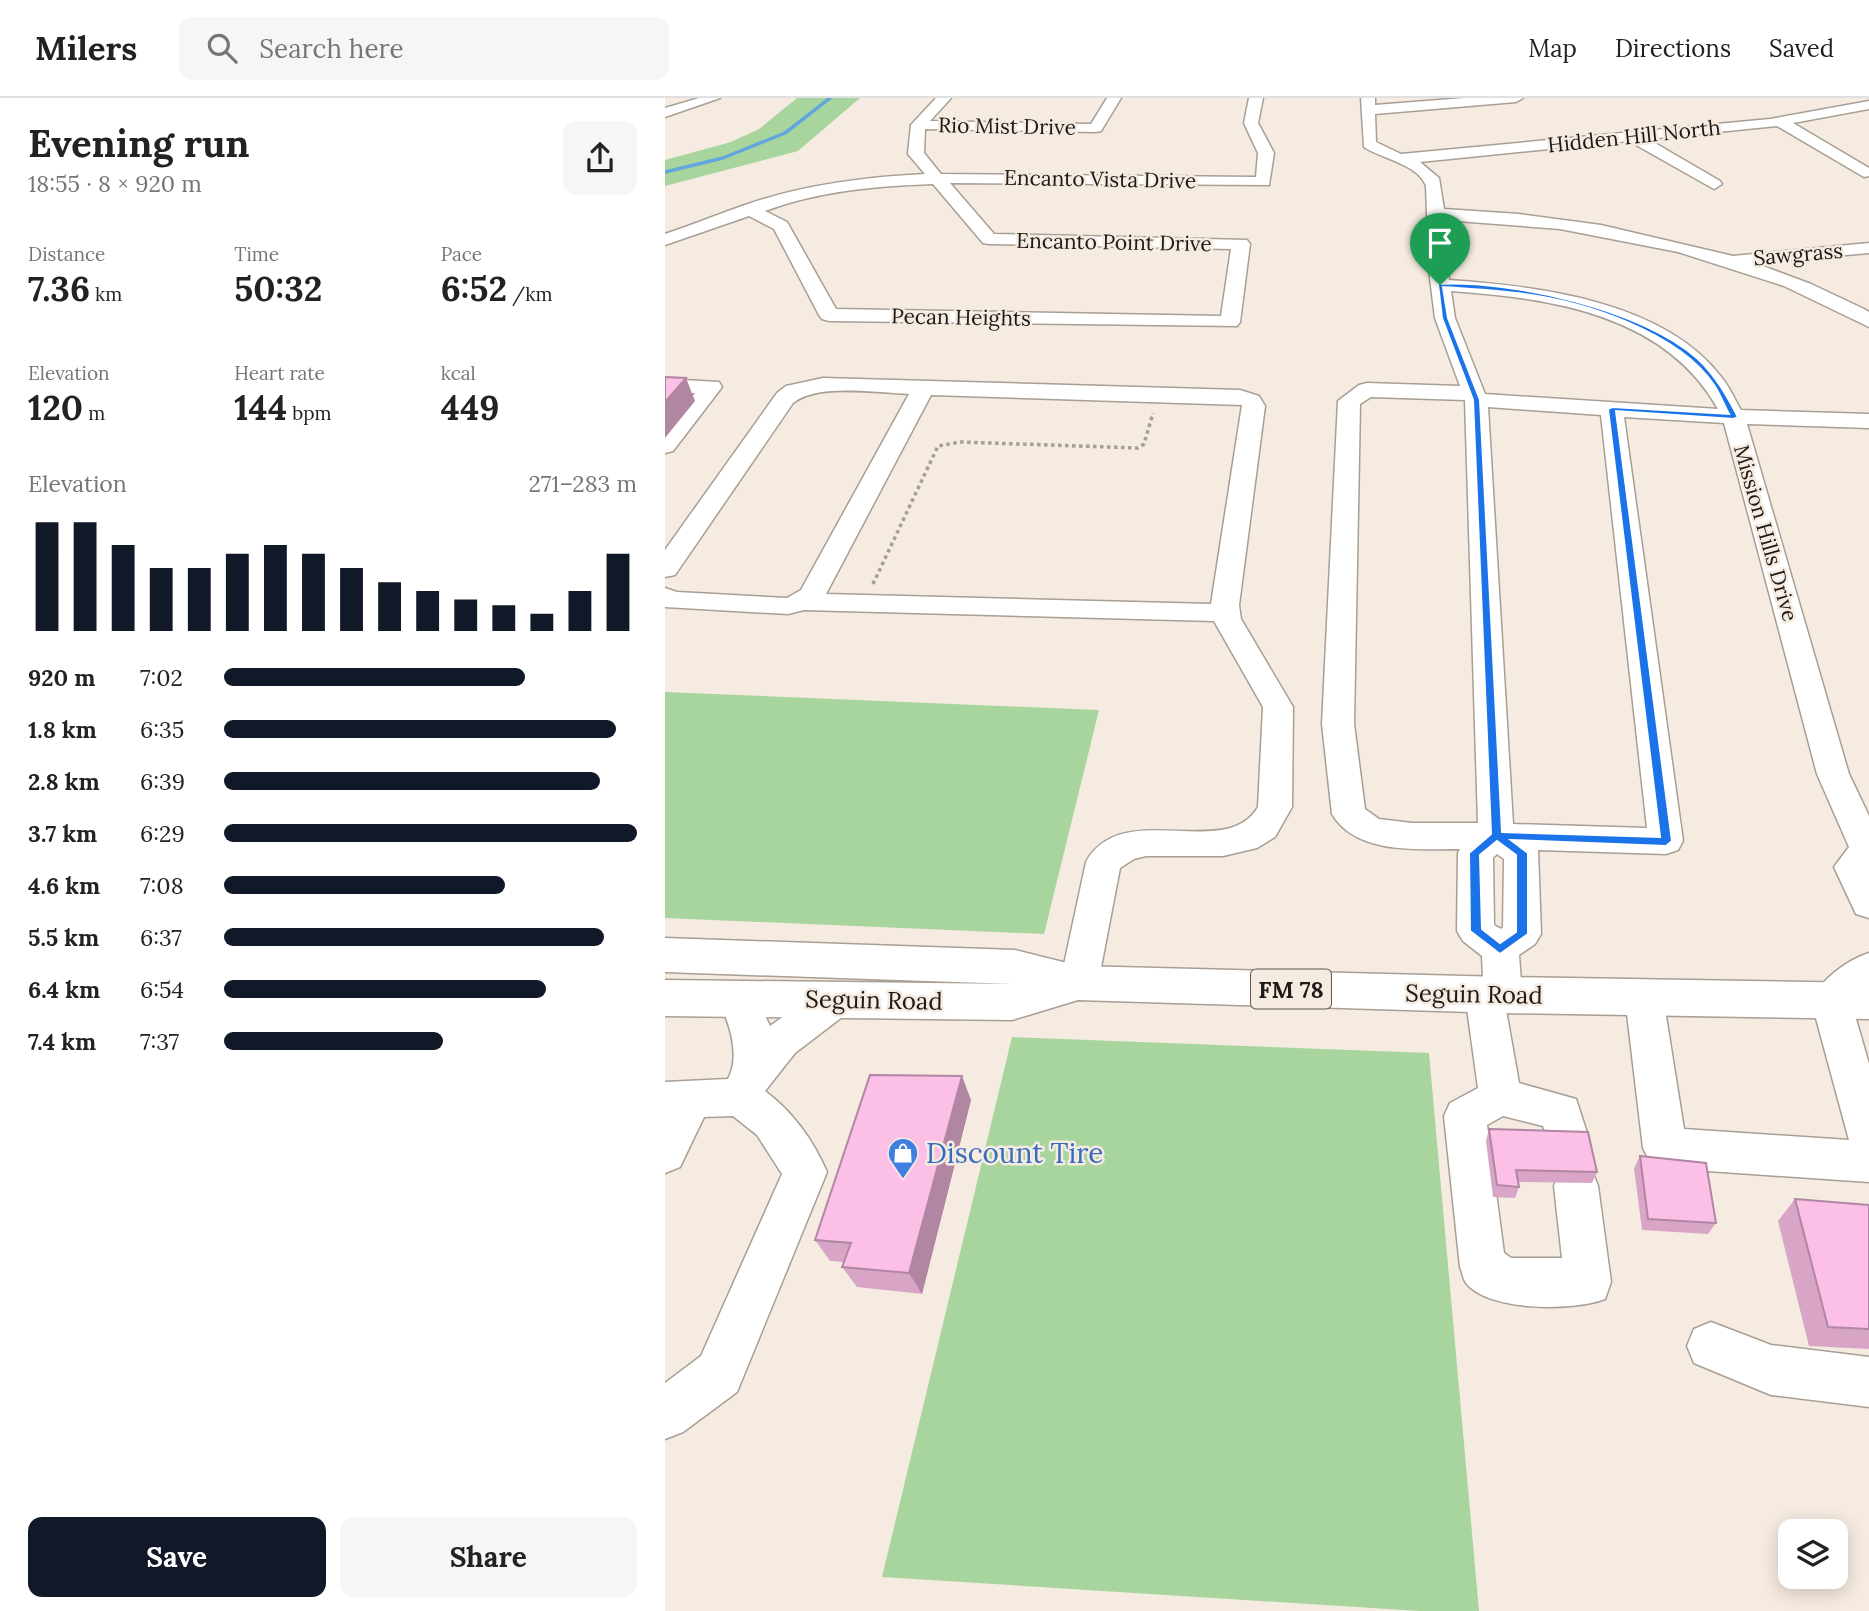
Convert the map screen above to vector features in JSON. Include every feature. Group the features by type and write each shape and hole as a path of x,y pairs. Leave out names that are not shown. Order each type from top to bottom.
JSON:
{"main road":[{"name":"Seguin Road","path":"665,955 1015,967 1079,983 1850,1001"},
{"name":"Seguin Road","path":"665,998 1012,1002 1079,983"}],"street":[{"path":"665,113 713,98"},
{"path":"918,125 944,98"},
{"name":"Rio Mist Drive","path":"918,125 1096,128 1114,98"},
{"name":"Encanto Vista Drive","path":"937,177 1263,182 1266,153 1251,123 1256,98"},
{"path":"1496,836 1475,397 1445,318 1431,178 1424,171 1369,144 1368,114 1470,100 1516,98"},
{"name":"Hidden Hill North","path":"1398,159 1779,121 1869,105"},
{"path":"1779,121 1864,172"},
{"name":"Encanto Point Drive","path":"918,125 916,154 989,239 1241,244 1230,322"},
{"path":"1631,136 1714,184"},
{"path":"665,240 749,209 831,189 937,177"},
{"name":"Pecan Heights","path":"749,209 781,226 829,315 1230,322"},
{"path":"1435,214 1543,216 1653,240 1728,260 1822,296 1869,321"},
{"name":"Sawgrass","path":"1728,260 1869,248"},
{"name":"Mission Hills Drive","path":"1440,285 1535,294 1588,307 1629,321 1665,339 1695,360 1717,384 1734,417 1833,774 1868,852 1852,867 1869,904"},
{"path":"665,569 785,398 794,391 823,385 922,390 1240,397 1251,401 1254,406 1225,605 1226,614 1277,707 1275,807 1270,822 1255,836 1235,843 1136,843 1114,851 1104,862 1079,983"},
{"path":"665,386 711,387 665,446"},
{"path":"803,602 812,595 922,390"},
{"path":"1612,409 1666,841 1412,836 1370,830 1349,814 1338,724 1349,401 1367,390 1734,417 1864,421 1869,444"},
{"path":"665,596 669,600 788,606 803,602 1226,614"},
{"path":"1496,836 1475,853 1476,931 1500,949 1494,994 1500,1097"},
{"path":"1869,968 1850,1001 1869,1138"},
{"path":"1644,997 1665,1148 1869,1162"},
{"path":"665,1414 719,1374 805,1171 746,1084 752,1030 738,999"},
{"path":"665,1153 678,1101 746,1084 786,1035 836,1000"},
{"path":"1568,1139 1561,1112 1500,1097 1465,1116 1477,1241 1483,1267 1506,1281 1588,1282 1576,1186"},
{"path":"1711,1346 1770,1370 1869,1382"}],"path":[{"path":"863,604 938,446 960,442 1142,447 1158,395"}],"green space":[{"path":"797,98 860,98 798,151 665,186 665,160 731,142 759,129"},
{"path":"665,692 1099,710 1044,934 665,918"},
{"path":"1012,1037 1429,1053 1479,1611 1420,1611 882,1577"}],"building":[{"path":"665,377 686,378 665,402"},
{"name":"Discount Tire","path":"870,1075 962,1076 909,1273 842,1267 851,1243 815,1240"},
{"path":"1489,1129 1588,1132 1597,1172 1516,1170 1519,1187 1497,1185"},
{"path":"1640,1156 1706,1163 1716,1223 1648,1219"},
{"path":"1795,1199 1869,1205 1869,1329 1828,1327"}],"waterway":[{"path":"665,172 723,158 785,133 830,98"}],"place":[{"name":"Discount Tire","path":"903,1180"}],"route":[{"path":"1440,285 1445,318 1476,400 1496,836 1475,853 1476,931 1500,949 1522,934 1522,853 1496,836 1666,841 1612,409 1734,417 1717,384 1695,360 1665,339 1629,321 1588,307 1525,292 1440,285"}]}
